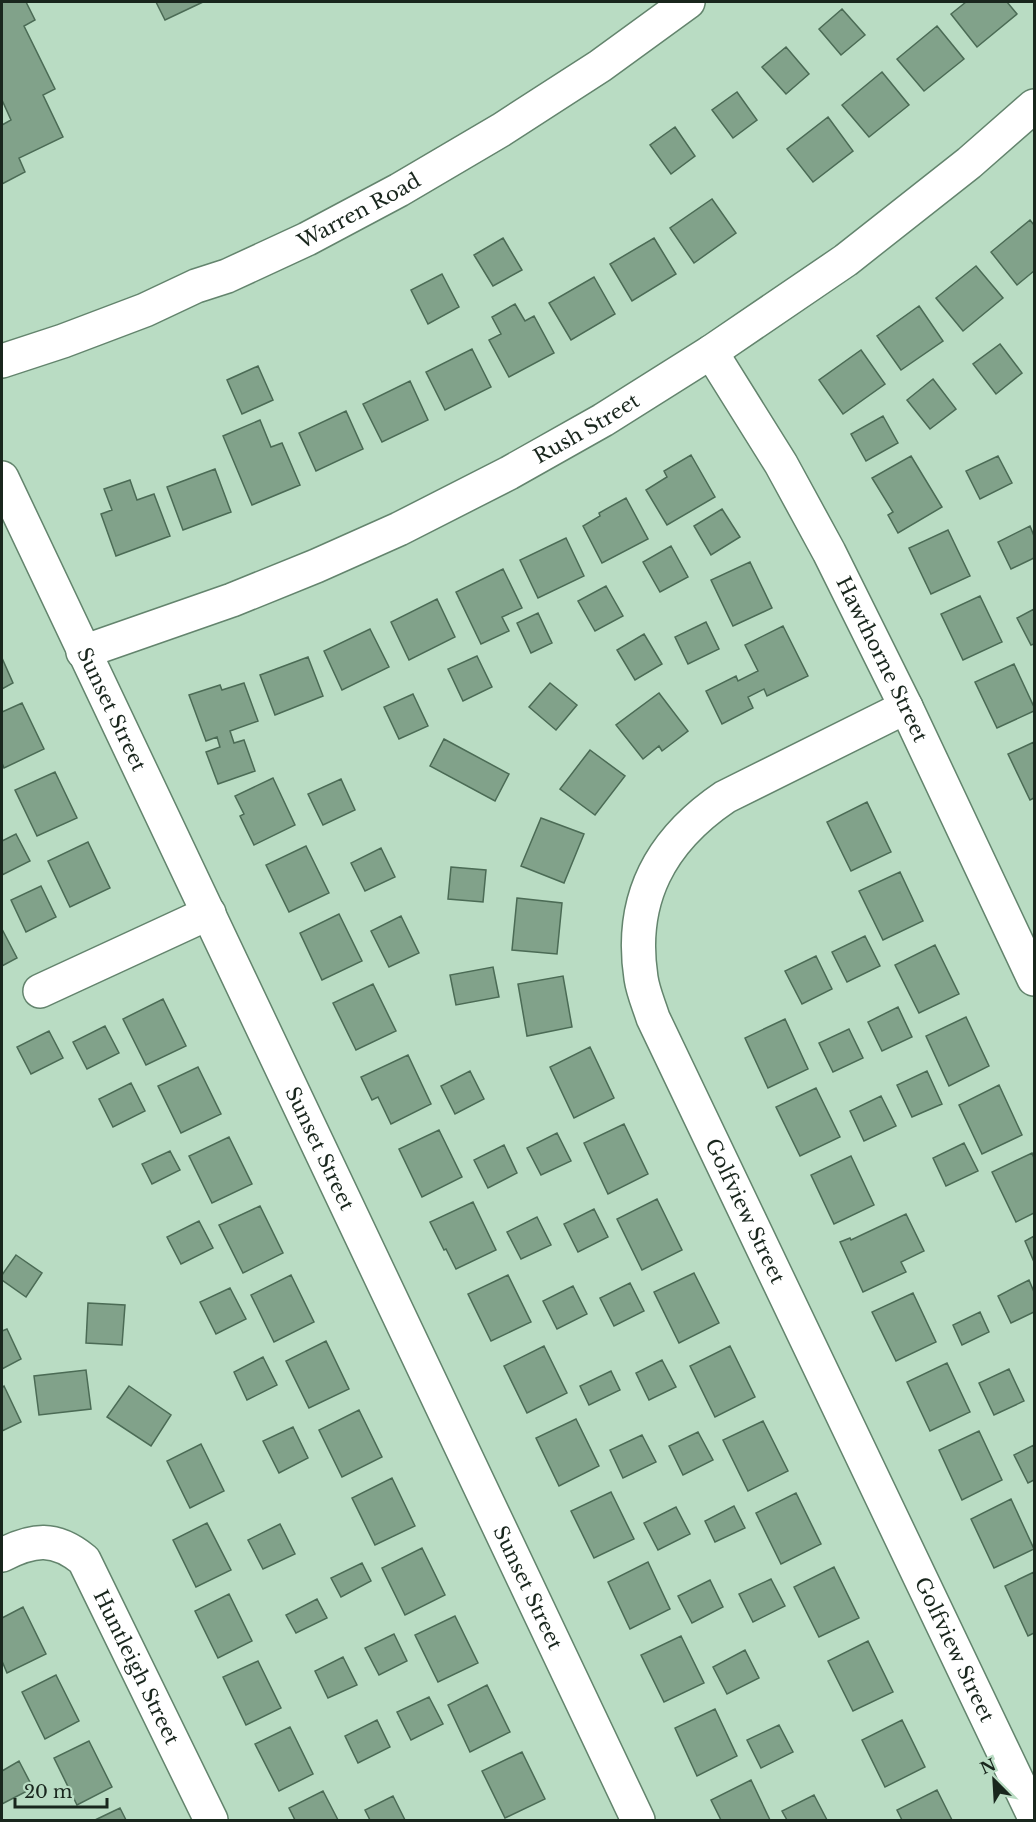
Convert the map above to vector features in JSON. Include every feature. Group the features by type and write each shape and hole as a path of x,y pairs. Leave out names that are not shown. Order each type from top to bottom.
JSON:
{"street":[{"name":"Warren Road","path":"2,361 145,310 196,286 227,276 307,238 399,189 501,130 600,66 688,2"},
{"name":"Rush Street","path":"83,652 232,600 399,529 509,473 603,420 711,352 846,260 969,163 1035,106"},
{"name":"Hawthorne Street","path":"711,352 781,464 829,552 906,707 1035,979"},
{"name":"Sunset Street","path":"2,478 638,1821"},
{"name":"Golfview Street","path":"906,707 725,797 687,826 659,864 644,901 638,941 641,980 653,1018 1035,1816"},
{"path":"40,991 209,913"},
{"name":"Huntleigh Street","path":"2,1555 20,1545 39,1541 68,1548 84,1560 211,1821"}],"building":[{"path":"2,2 26,2 35,20 24,26 55,89 43,95 63,137 19,158 25,172 2,184 2,125 11,120 2,100"},
{"path":"156,2 203,2 165,20"},
{"path":"966,2 1007,2 1017,14 977,47 951,14"},
{"path":"842,9 865,35 841,55 819,29"},
{"path":"937,26 964,59 924,91 897,59"},
{"path":"786,47 809,74 786,94 762,67"},
{"path":"882,72 909,105 869,137 842,105"},
{"path":"737,92 757,120 733,138 712,110"},
{"path":"828,117 853,151 813,182 787,149"},
{"path":"675,127 695,156 671,174 650,145"},
{"path":"712,199 736,233 694,263 670,228"},
{"path":"1030,220 1034,225 1034,271 1017,285 991,252"},
{"path":"503,238 522,270 493,286 474,255"},
{"path":"654,238 676,274 632,301 610,264"},
{"path":"976,266 1003,298 963,331 936,298"},
{"path":"442,274 459,307 428,324 411,290"},
{"path":"594,277 615,314 571,340 549,303"},
{"path":"515,304 525,321 534,316 554,353 509,377 489,340 501,334 492,317"},
{"path":"919,306 943,341 901,370 877,336"},
{"path":"1000,344 1022,373 996,394 973,364"},
{"path":"472,349 491,387 445,410 426,372"},
{"path":"861,350 885,384 843,414 819,380"},
{"path":"258,366 273,400 242,414 227,380"},
{"path":"933,379 956,409 930,429 907,400"},
{"path":"410,381 428,420 382,442 363,404"},
{"path":"346,411 363,449 316,471 299,433"},
{"path":"883,416 898,443 866,461 851,434"},
{"path":"260,420 271,447 282,443 300,485 252,505 223,436"},
{"path":"691,455 715,497 667,525 646,490 667,477 664,471"},
{"path":"911,456 942,507 898,533 888,515 893,512 872,478"},
{"path":"998,456 1012,483 980,499 966,471"},
{"path":"215,469 231,512 183,530 167,487"},
{"path":"130,480 137,500 154,494 170,536 116,556 101,514 112,510 104,489"},
{"path":"626,498 648,539 602,563 583,526 600,516 599,513"},
{"path":"722,509 740,537 711,555 694,526"},
{"path":"1030,526 1034,536 1034,558 1011,569 998,542"},
{"path":"948,530 970,576 931,594 909,548"},
{"path":"566,538 584,576 538,598 520,560"},
{"path":"671,546 688,577 660,592 643,562"},
{"path":"750,562 772,608 733,626 711,580"},
{"path":"503,569 522,608 502,617 509,631 481,644 456,592"},
{"path":"606,586 623,616 595,631 578,601"},
{"path":"980,596 1002,642 963,660 941,614"},
{"path":"437,599 455,637 409,660 391,622"},
{"path":"1034,609 1034,644 1031,645 1017,618"},
{"path":"538,613 552,643 531,653 517,623"},
{"path":"706,622 719,649 688,664 675,637"},
{"path":"783,626 808,676 767,696 764,689 748,697 753,708 722,724 706,691 736,676 738,681 758,671 745,645"},
{"path":"370,629 389,667 342,690 324,651"},
{"path":"644,634 662,664 635,680 617,650"},
{"path":"477,656 492,687 463,701 448,669"},
{"path":"308,657 323,696 275,715 260,675"},
{"path":"2,658 13,683 2,689"},
{"path":"1014,664 1034,711 997,728 975,682"},
{"path":"244,683 258,721 230,731 234,743 244,740 255,771 218,784 206,752 220,747 217,737 206,741 189,695 220,685 222,690"},
{"path":"550,683 577,705 556,730 529,707"},
{"path":"659,693 688,731 662,751 659,746 643,759 616,725"},
{"path":"413,694 428,726 399,739 384,707"},
{"path":"22,703 44,749 4,768 2,763 2,712"},
{"path":"444,739 509,774 495,801 430,766"},
{"path":"1034,742 1034,798 1030,800 1008,754"},
{"path":"590,750 625,776 595,815 560,789"},
{"path":"55,772 77,818 37,836 15,790"},
{"path":"273,778 295,825 254,845 240,816 244,814 235,796"},
{"path":"341,779 355,810 323,825 308,794"},
{"path":"867,802 891,852 851,871 827,822"},
{"path":"541,818 584,834 564,883 521,866"},
{"path":"16,834 30,861 2,875 2,841"},
{"path":"88,842 110,888 70,907 48,861"},
{"path":"306,846 329,893 289,912 266,865"},
{"path":"381,848 395,877 365,891 351,863"},
{"path":"451,867 486,870 483,902 448,899"},
{"path":"900,872 923,921 883,940 859,891"},
{"path":"41,886 56,917 26,932 11,900"},
{"path":"517,898 562,903 557,954 512,950"},
{"path":"339,914 362,961 322,980 300,933"},
{"path":"401,916 419,953 389,967 371,931"},
{"path":"2,932 17,958 2,966"},
{"path":"865,936 880,966 847,982 832,952"},
{"path":"935,945 959,994 919,1013 895,965"},
{"path":"816,956 832,989 802,1004 785,971"},
{"path":"493,967 499,997 456,1005 450,975"},
{"path":"563,976 572,1027 527,1036 518,984"},
{"path":"373,984 396,1031 356,1050 333,1003"},
{"path":"163,999 186,1046 146,1065 123,1019"},
{"path":"898,1007 912,1037 882,1051 868,1022"},
{"path":"966,1017 989,1066 949,1086 926,1036"},
{"path":"785,1019 808,1069 768,1088 745,1038"},
{"path":"105,1026 119,1053 87,1069 73,1042"},
{"path":"849,1029 863,1058 833,1072 819,1043"},
{"path":"49,1031 63,1058 31,1074 17,1047"},
{"path":"590,1047 614,1098 574,1118 550,1067"},
{"path":"408,1055 431,1104 391,1124 378,1097 372,1100 361,1077"},
{"path":"198,1067 221,1114 181,1133 158,1086"},
{"path":"470,1071 484,1099 455,1114 441,1086"},
{"path":"927,1071 942,1104 912,1117 897,1085"},
{"path":"131,1083 145,1111 113,1127 99,1099"},
{"path":"999,1085 1022,1135 982,1154 959,1105"},
{"path":"816,1088 840,1137 800,1156 776,1107"},
{"path":"881,1096 896,1126 864,1141 850,1111"},
{"path":"624,1124 648,1174 608,1194 584,1143"},
{"path":"439,1130 462,1177 422,1197 399,1149"},
{"path":"557,1133 571,1161 541,1175 527,1148"},
{"path":"229,1137 252,1184 212,1203 189,1156"},
{"path":"964,1143 978,1171 946,1186 933,1158"},
{"path":"504,1145 517,1173 488,1188 474,1160"},
{"path":"170,1151 180,1170 152,1184 142,1164"},
{"path":"1032,1153 1034,1158 1034,1213 1016,1222 992,1172"},
{"path":"851,1156 874,1205 834,1224 811,1175"},
{"path":"657,1199 682,1250 642,1270 617,1219"},
{"path":"473,1202 496,1250 456,1269 430,1222"},
{"path":"260,1206 283,1253 243,1273 219,1225"},
{"path":"594,1209 608,1237 578,1252 564,1224"},
{"path":"906,1214 924,1251 901,1262 906,1272 863,1292 840,1242 850,1238 851,1240"},
{"path":"537,1217 551,1245 521,1259 507,1232"},
{"path":"199,1221 213,1248 181,1264 167,1237"},
{"path":"1034,1236 1034,1262 1025,1241"},
{"path":"16,1255 42,1273 26,1297 2,1280 2,1275"},
{"path":"694,1273 719,1323 679,1343 654,1292"},
{"path":"291,1275 314,1322 274,1342 251,1295"},
{"path":"508,1275 531,1322 491,1341 468,1294"},
{"path":"1029,1280 1034,1292 1034,1312 1011,1323 998,1296"},
{"path":"630,1283 644,1311 614,1326 600,1298"},
{"path":"573,1286 587,1314 557,1329 543,1301"},
{"path":"230,1288 246,1319 216,1334 200,1302"},
{"path":"913,1293 936,1342 896,1361 872,1312"},
{"path":"88,1303 125,1305 122,1345 86,1343"},
{"path":"980,1312 989,1332 962,1345 953,1325"},
{"path":"7,1329 21,1359 2,1369 2,1331"},
{"path":"326,1341 349,1389 309,1408 286,1361"},
{"path":"544,1346 567,1393 527,1413 504,1366"},
{"path":"730,1346 755,1397 715,1417 690,1366"},
{"path":"263,1357 277,1385 247,1400 234,1372"},
{"path":"662,1360 676,1387 649,1400 636,1373"},
{"path":"947,1363 970,1412 930,1431 907,1382"},
{"path":"1009,1369 1024,1401 994,1415 979,1383"},
{"path":"86,1370 91,1409 39,1415 34,1376"},
{"path":"611,1371 620,1390 589,1405 580,1386"},
{"path":"4,1386 21,1422 2,1431 2,1388"},
{"path":"129,1386 171,1415 151,1446 107,1417"},
{"path":"359,1410 382,1457 342,1477 319,1430"},
{"path":"576,1419 599,1466 559,1486 536,1438"},
{"path":"763,1421 788,1471 748,1491 723,1440"},
{"path":"293,1427 308,1458 279,1473 263,1441"},
{"path":"979,1431 1002,1480 962,1500 939,1450"},
{"path":"698,1432 713,1460 683,1475 669,1446"},
{"path":"642,1435 656,1462 623,1478 610,1450"},
{"path":"201,1444 224,1491 190,1508 167,1461"},
{"path":"1034,1445 1034,1480 1028,1483 1014,1455"},
{"path":"392,1478 415,1526 375,1545 352,1498"},
{"path":"611,1492 634,1539 594,1558 571,1511"},
{"path":"796,1493 821,1544 781,1564 756,1513"},
{"path":"1011,1499 1034,1549 994,1568 971,1519"},
{"path":"734,1506 745,1528 715,1542 705,1521"},
{"path":"676,1507 690,1534 658,1550 644,1523"},
{"path":"207,1523 231,1570 196,1587 173,1540"},
{"path":"280,1524 295,1554 263,1569 248,1540"},
{"path":"422,1548 445,1595 405,1615 382,1568"},
{"path":"648,1562 670,1609 630,1629 608,1582"},
{"path":"362,1563 371,1581 341,1597 331,1578"},
{"path":"834,1567 859,1618 819,1637 794,1587"},
{"path":"1034,1572 1034,1633 1028,1636 1005,1586"},
{"path":"771,1579 785,1606 753,1622 739,1594"},
{"path":"710,1580 723,1607 692,1623 678,1596"},
{"path":"229,1594 252,1641 218,1658 195,1611"},
{"path":"317,1599 327,1618 296,1633 286,1615"},
{"path":"23,1607 46,1654 7,1673 2,1661 2,1618"},
{"path":"455,1616 478,1663 438,1682 415,1635"},
{"path":"394,1634 407,1661 379,1675 365,1648"},
{"path":"681,1636 704,1683 664,1702 641,1655"},
{"path":"868,1641 893,1692 853,1711 828,1661"},
{"path":"745,1650 759,1678 727,1694 713,1667"},
{"path":"343,1657 357,1685 328,1698 315,1671"},
{"path":"258,1661 281,1708 246,1725 223,1677"},
{"path":"56,1675 79,1721 45,1739 22,1692"},
{"path":"487,1685 510,1732 470,1752 448,1705"},
{"path":"429,1697 443,1724 411,1740 397,1712"},
{"path":"715,1709 737,1756 697,1776 675,1728"},
{"path":"377,1720 390,1747 358,1763 345,1736"},
{"path":"902,1720 925,1767 885,1787 862,1740"},
{"path":"779,1725 793,1752 761,1768 747,1740"},
{"path":"290,1727 313,1774 279,1791 255,1744"},
{"path":"89,1741 112,1787 77,1805 54,1758"},
{"path":"522,1752 545,1799 505,1818 482,1771"},
{"path":"19,1761 33,1788 2,1804 2,1771"},
{"path":"751,1780 770,1820 721,1820 711,1800"},
{"path":"937,1790 952,1820 902,1820 897,1810"},
{"path":"323,1791 338,1820 295,1820 289,1808"},
{"path":"814,1795 827,1820 787,1820 782,1811"},
{"path":"393,1796 405,1820 370,1820 365,1810"},
{"path":"120,1808 126,1820 95,1820"}]}
